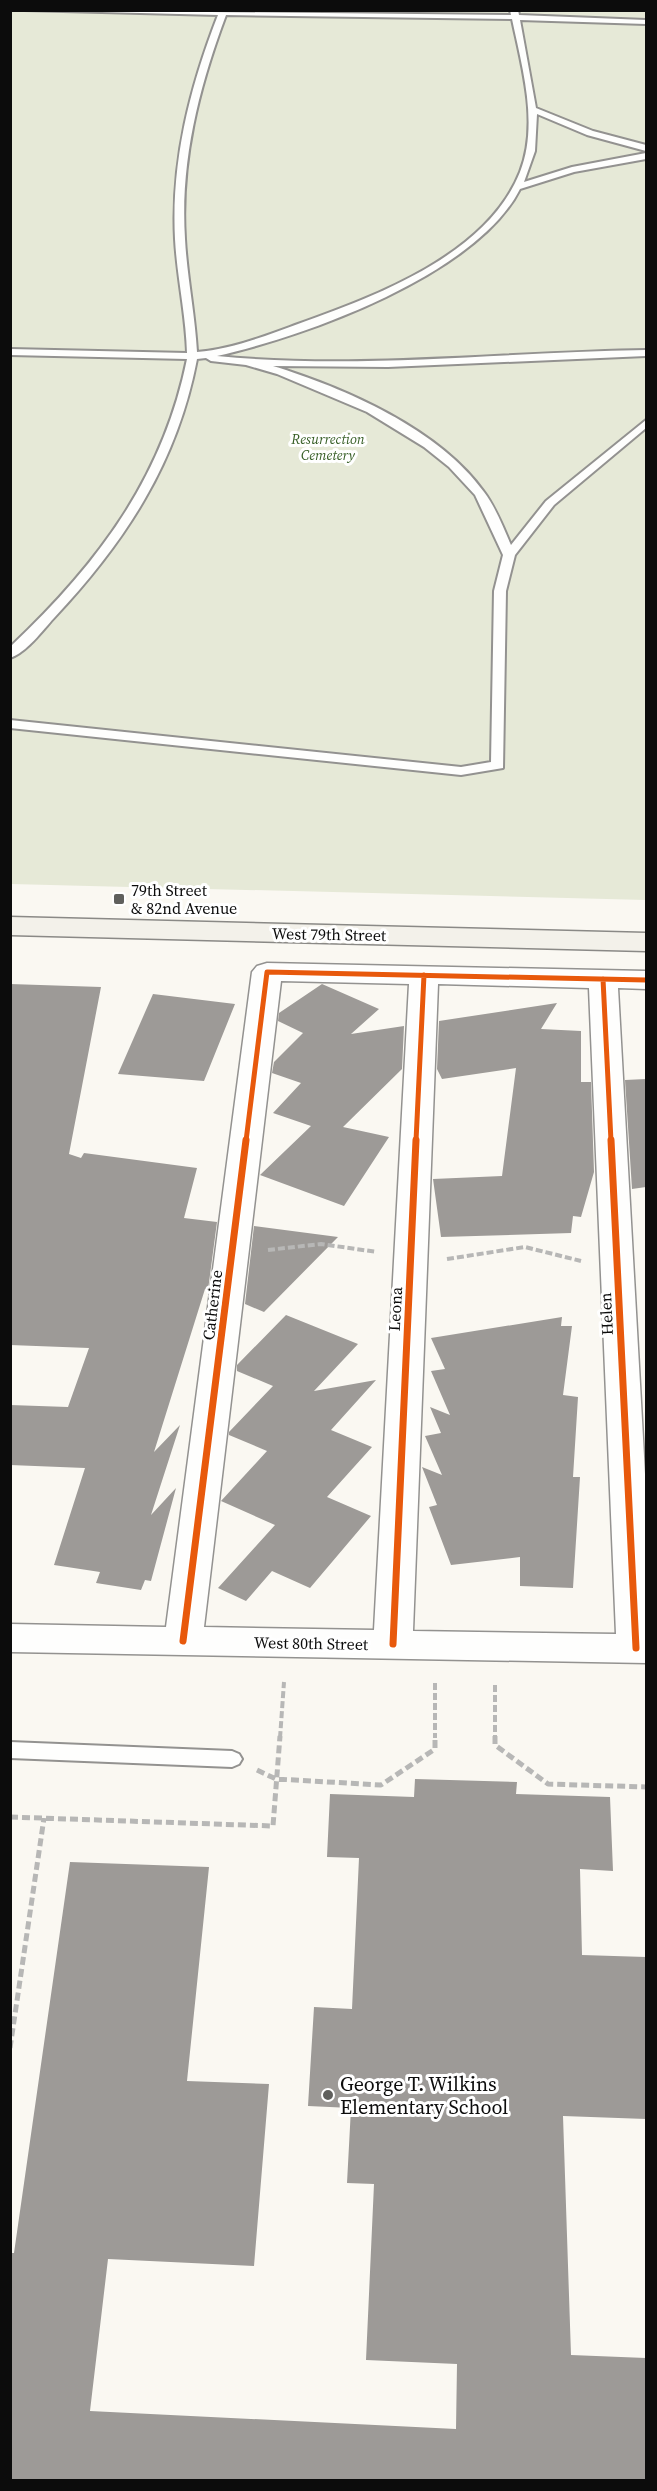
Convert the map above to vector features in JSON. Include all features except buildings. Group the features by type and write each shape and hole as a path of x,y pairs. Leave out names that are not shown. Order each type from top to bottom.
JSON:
{"main road":[{"name":"West 79th Street","path":"10,926 646,942"}],"street":[{"name":"Catherine","path":"183,1641 267,972 424,975"},
{"path":"424,975 646,980"},
{"name":"Leona","path":"393,1644 424,975"},
{"name":"Helen","path":"603,979 641,1649"},
{"name":"West 80th Street","path":"10,1638 641,1649"}],"lane":[{"path":"28,10 515,14 646,22"},
{"path":"10,654 70,592 114,539 156,473 179,418 192,356 179,213 183,157 190,104 201,68 223,12"},
{"path":"192,356 224,351 256,342 327,317 401,285 452,254 487,227 513,198 532,141 530,85 515,14"},
{"path":"532,109 590,133 646,148"},
{"path":"518,187 572,170 646,156"},
{"path":"10,352 192,356 250,363 388,364 646,353"},
{"path":"250,363 357,404 407,431 474,486 493,515 509,555"},
{"path":"10,724 461,771 498,765 500,591 509,555 550,503 646,423"},
{"path":"10,1750 232,1759"}],"path":[{"path":"10,1817 273,1826 284,1683"},
{"path":"276,1779 381,1785 435,1749 435,1683"},
{"path":"495,1685 495,1745 548,1784 646,1787"},
{"path":"10,2048 44,1818"}],"green space":[{"name":"Resurrection Cemetery","path":"11,11 646,11 646,900 11,884"}],"cycle path":[{"path":"183,1641 267,972 646,980"},
{"path":"393,1644 424,975"},
{"path":"603,979 636,1648"}],"place":[{"name":"79th Street & 82nd Avenue","path":"119,899"},
{"name":"George T. Wilkins Elementary School","path":"328,2095"}]}
